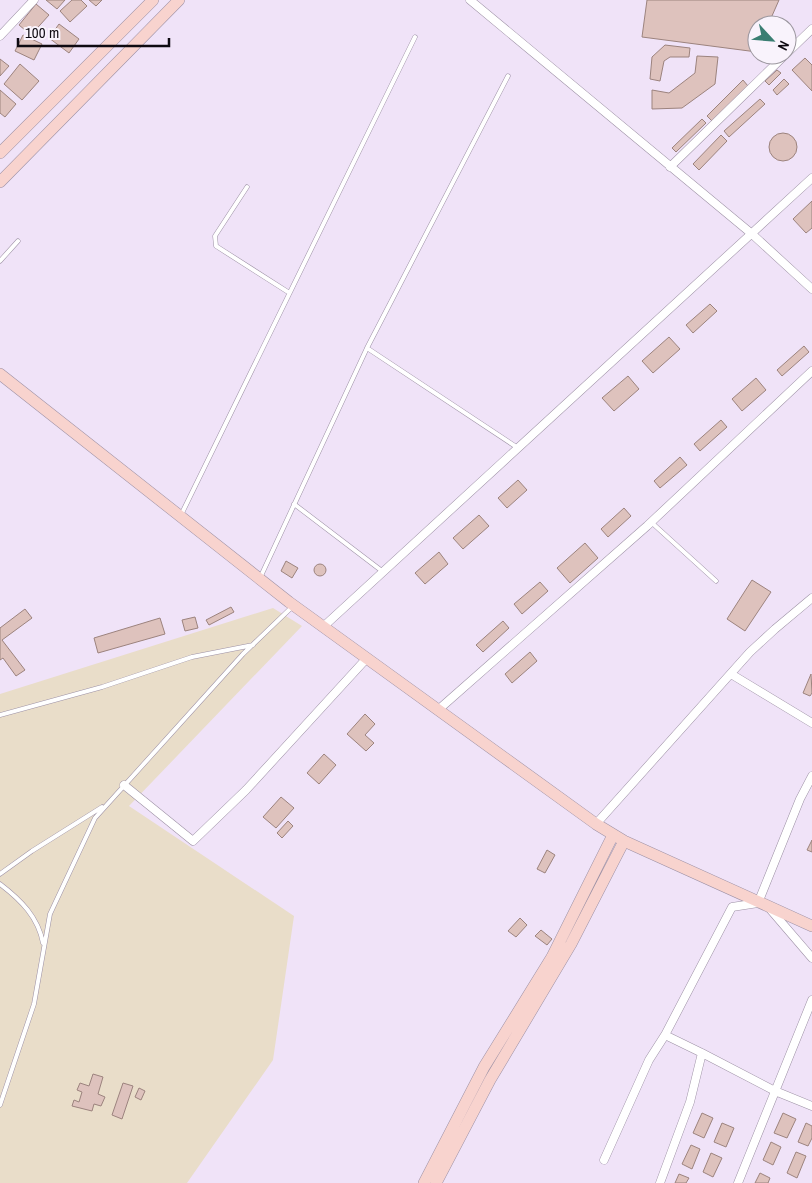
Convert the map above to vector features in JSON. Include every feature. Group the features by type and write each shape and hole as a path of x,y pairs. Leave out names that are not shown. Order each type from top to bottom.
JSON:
{"street":[{"path":"0,36 34,0"},
{"path":"0,153 153,0"},
{"path":"0,182 179,0"},
{"path":"470,0 752,234 812,289"},
{"path":"797,43 812,29"},
{"path":"670,167 775,65"},
{"path":"323,626 812,178"},
{"path":"438,710 651,522 812,371"},
{"path":"0,374 294,606 596,824 624,841 763,906 812,926"},
{"path":"596,824 774,629 812,598"},
{"path":"124,785 193,841 246,790 367,658"},
{"path":"731,674 812,723"},
{"path":"763,906 800,799 812,776"},
{"path":"424,1183 484,1067 552,958 613,835"},
{"path":"436,1183 490,1080 571,944 624,841"},
{"path":"604,1160 649,1060 665,1035 732,907 763,906 812,958"},
{"path":"738,1183 812,1000"},
{"path":"665,1035 775,1090 812,1106"},
{"path":"660,1183 690,1102 702,1053"}],"lane":[{"path":"180,516 288,292 415,37"},
{"path":"259,579 367,348 508,76"},
{"path":"247,187 215,236 216,246 288,292"},
{"path":"0,260 18,241"},
{"path":"367,348 518,448"},
{"path":"294,504 382,571"},
{"path":"651,522 716,581"},
{"path":"0,1105 34,1004 50,914 95,818 253,645 294,606"},
{"path":"0,716 102,687 192,657 253,645"},
{"path":"0,874 32,850 106,805"},
{"path":"0,884 27,908 40,928 43,945"}],"shaded area":[{"path":"273,608 302,626 129,806 294,916 273,1060 187,1183 0,1183 0,694"}],"building":[{"path":"46,0 65,0 57,9"},
{"path":"72,0 81,0 87,6 70,22 60,11"},
{"path":"89,0 102,0 96,6"},
{"path":"647,0 779,0 772,15 747,15 747,51 642,37"},
{"path":"36,4 49,15 31,35 19,25"},
{"path":"59,24 79,39 69,53 49,38"},
{"path":"23,35 42,44 34,60 15,51"},
{"path":"665,45 690,48 689,57 670,57 664,61 660,81 650,79 652,57"},
{"path":"697,56 718,57 715,84 682,108 652,109 652,90 669,93 695,73"},
{"path":"805,58 812,65 812,91 792,70"},
{"path":"0,59 9,66 0,76"},
{"path":"20,64 39,81 22,100 4,84"},
{"path":"777,70 781,73 769,85 765,81"},
{"path":"784,79 789,84 777,95 773,90"},
{"path":"743,80 748,86 712,121 707,116"},
{"path":"0,90 16,104 5,117 0,113"},
{"path":"760,99 765,104 729,137 724,131"},
{"path":"702,119 706,123 676,152 672,148"},
{"path":"783,133 793,137 797,147 793,157 783,161 773,157 769,147 773,137"},
{"path":"721,135 727,141 699,170 693,164"},
{"path":"812,201 812,228 806,233 793,219"},
{"path":"710,304 717,311 693,333 686,325"},
{"path":"669,337 680,349 653,373 642,361"},
{"path":"804,346 809,352 782,376 777,370"},
{"path":"628,376 639,389 614,411 602,398"},
{"path":"756,378 766,390 742,411 732,399"},
{"path":"721,420 727,427 700,451 694,444"},
{"path":"680,457 687,465 660,488 654,481"},
{"path":"518,480 527,490 507,508 498,498"},
{"path":"624,508 631,516 608,537 601,529"},
{"path":"479,515 489,526 463,549 453,538"},
{"path":"585,543 598,558 570,583 557,568"},
{"path":"439,552 448,564 425,584 415,573"},
{"path":"286,561 298,568 292,578 281,571"},
{"path":"322,564 325,565 325,575 318,576 315,575 314,568 315,565"},
{"path":"752,580 771,592 745,631 727,619"},
{"path":"540,582 548,591 522,614 514,604"},
{"path":"231,607 234,612 209,625 206,620"},
{"path":"25,609 32,618 2,640 25,670 16,676 3,658 0,660 0,628"},
{"path":"195,617 198,628 185,631 182,620"},
{"path":"160,618 165,634 98,653 94,638"},
{"path":"503,621 509,628 483,652 476,645"},
{"path":"530,652 537,661 512,683 505,674"},
{"path":"811,674 812,693 810,696 803,693"},
{"path":"365,714 375,724 365,735 374,743 366,751 347,734"},
{"path":"324,754 336,765 319,784 307,773"},
{"path":"281,797 294,808 276,828 263,817"},
{"path":"288,821 293,826 282,838 277,833"},
{"path":"812,840 812,852 807,850"},
{"path":"547,850 555,855 545,873 537,869"},
{"path":"520,918 527,925 516,937 508,931"},
{"path":"541,930 552,939 547,945 535,936"},
{"path":"93,1074 103,1077 98,1094 105,1097 101,1106 94,1104 92,1111 72,1106 74,1100 79,1102 82,1092 77,1090 80,1083 89,1086"},
{"path":"123,1083 133,1086 122,1119 112,1115"},
{"path":"139,1088 145,1091 141,1100 135,1097"},
{"path":"702,1113 713,1118 704,1138 693,1133"},
{"path":"783,1113 796,1119 787,1138 774,1133"},
{"path":"722,1123 734,1128 726,1147 714,1142"},
{"path":"806,1123 812,1126 812,1138 808,1146 798,1142"},
{"path":"771,1142 781,1147 773,1165 763,1160"},
{"path":"691,1145 700,1149 692,1169 682,1164"},
{"path":"796,1152 806,1156 797,1178 787,1173"},
{"path":"711,1153 722,1158 713,1177 703,1172"},
{"path":"760,1173 770,1178 768,1183 755,1183"},
{"path":"679,1174 689,1178 686,1183 675,1183"}]}
